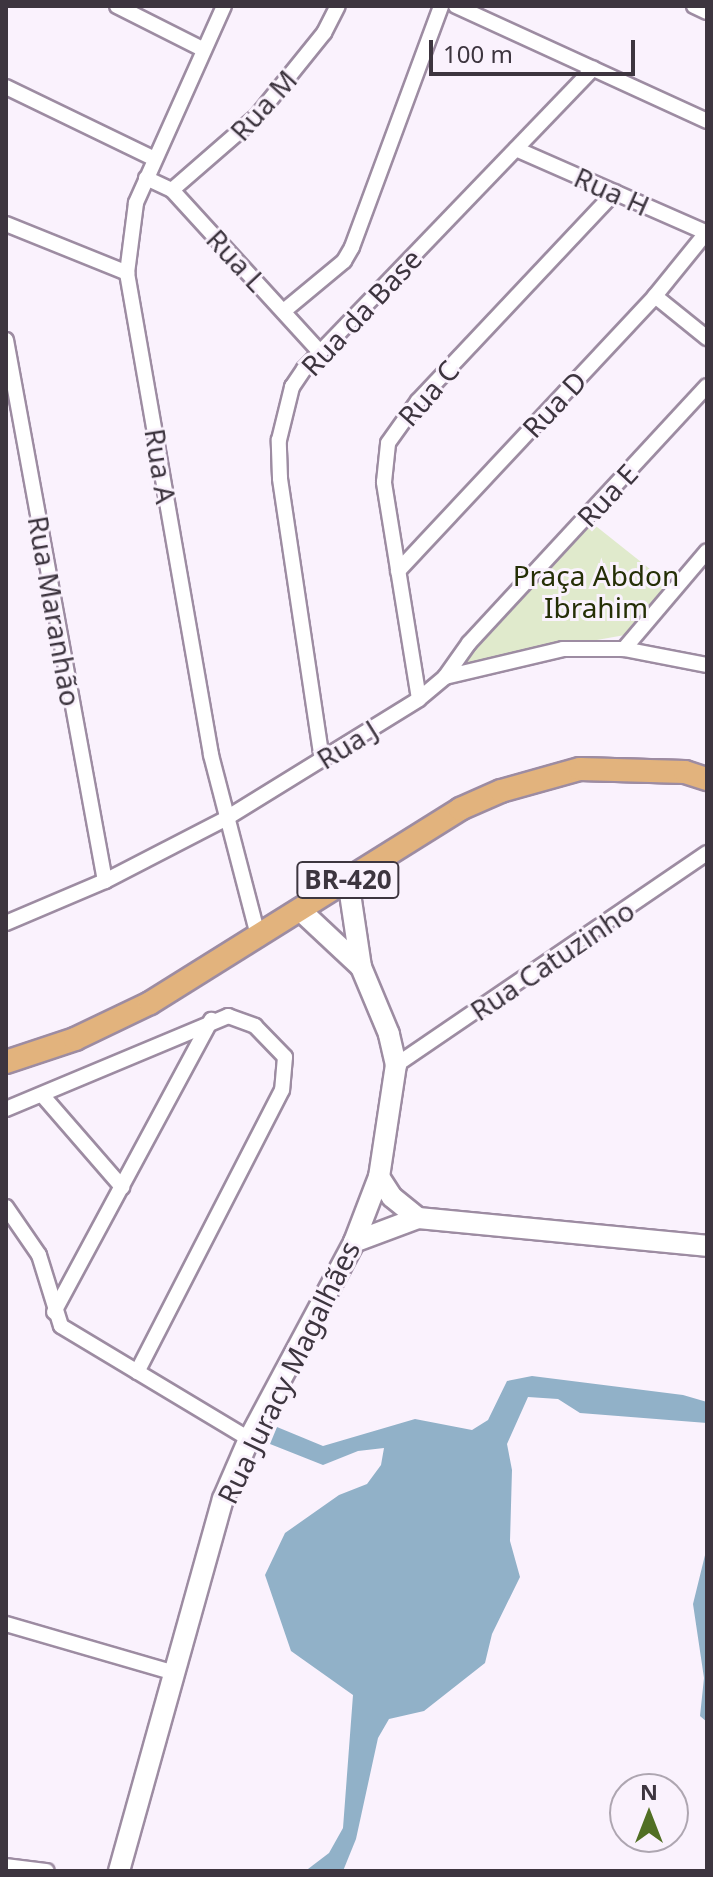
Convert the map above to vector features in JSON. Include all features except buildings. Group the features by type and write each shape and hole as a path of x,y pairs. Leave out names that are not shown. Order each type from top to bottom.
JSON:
{"main road":[{"name":"BR-420","path":"6,1062 75,1039 150,1003 259,939 460,809 538,777 618,767 685,772 707,779"}],"street":[{"path":"117,6 202,49"},
{"name":"Rua A","path":"224,6 153,158 130,229 127,273 225,819 259,939"},
{"name":"Rua M","path":"172,190 257,116 324,33 338,6"},
{"path":"285,310 344,261 352,247 441,6"},
{"path":"456,6 707,121"},
{"path":"694,6 707,12"},
{"name":"Rua da Base","path":"322,760 283,518 279,440 292,387 320,352 593,69"},
{"path":"6,87 153,158"},
{"name":"Rua H","path":"516,149 706,233"},
{"name":"Rua L","path":"146,178 172,190 285,310 320,352"},
{"name":"Rua C","path":"419,699 384,482 388,443 398,423 615,192"},
{"path":"6,224 127,273"},
{"name":"Rua D","path":"398,571 655,296 706,233"},
{"path":"655,296 707,338"},
{"name":"Rua Maranhão","path":"6,340 105,881"},
{"name":"Rua E","path":"445,677 469,643 707,386"},
{"path":"624,649 707,551"},
{"name":"Rua J","path":"6,923 105,881 225,819 419,699 445,677 563,649 624,649 707,665"},
{"name":"Rua Catuzinho","path":"396,1065 707,853"},
{"path":"348,880 361,967"},
{"path":"300,910 361,967"},
{"name":"Rua Juracy Magalhães","path":"119,1871 223,1499 249,1439 354,1242 379,1177 396,1065 389,1034 361,967"},
{"path":"6,1109 43,1096 211,1020 241,1017 279,1046 285,1080 137,1372"},
{"path":"54,1312 211,1020"},
{"path":"43,1096 122,1187"},
{"path":"379,1177 392,1197 418,1218"},
{"path":"6,1207 39,1255 54,1312 61,1326 249,1439"},
{"path":"354,1242 418,1218 707,1246"},
{"path":"6,1624 175,1673"},
{"path":"6,1866 47,1871"}],"green space":[{"name":"Praça Abdon Ibrahim","path":"592,523 670,585 625,635 462,664"}],"water":[{"path":"532,1376 683,1395 707,1402 707,1423 580,1413 558,1399 528,1397 507,1444 512,1470 510,1541 520,1577 492,1634 485,1663 424,1711 389,1719 378,1738 356,1839 343,1871 282,1871 308,1869 329,1853 343,1828 353,1695 291,1651 265,1575 285,1533 339,1495 367,1484 381,1465 384,1448 358,1451 323,1465 270,1444 277,1427 323,1446 415,1419 472,1430 488,1420 507,1381"},
{"path":"707,1547 707,1722 700,1716 704,1678 693,1604"}]}
